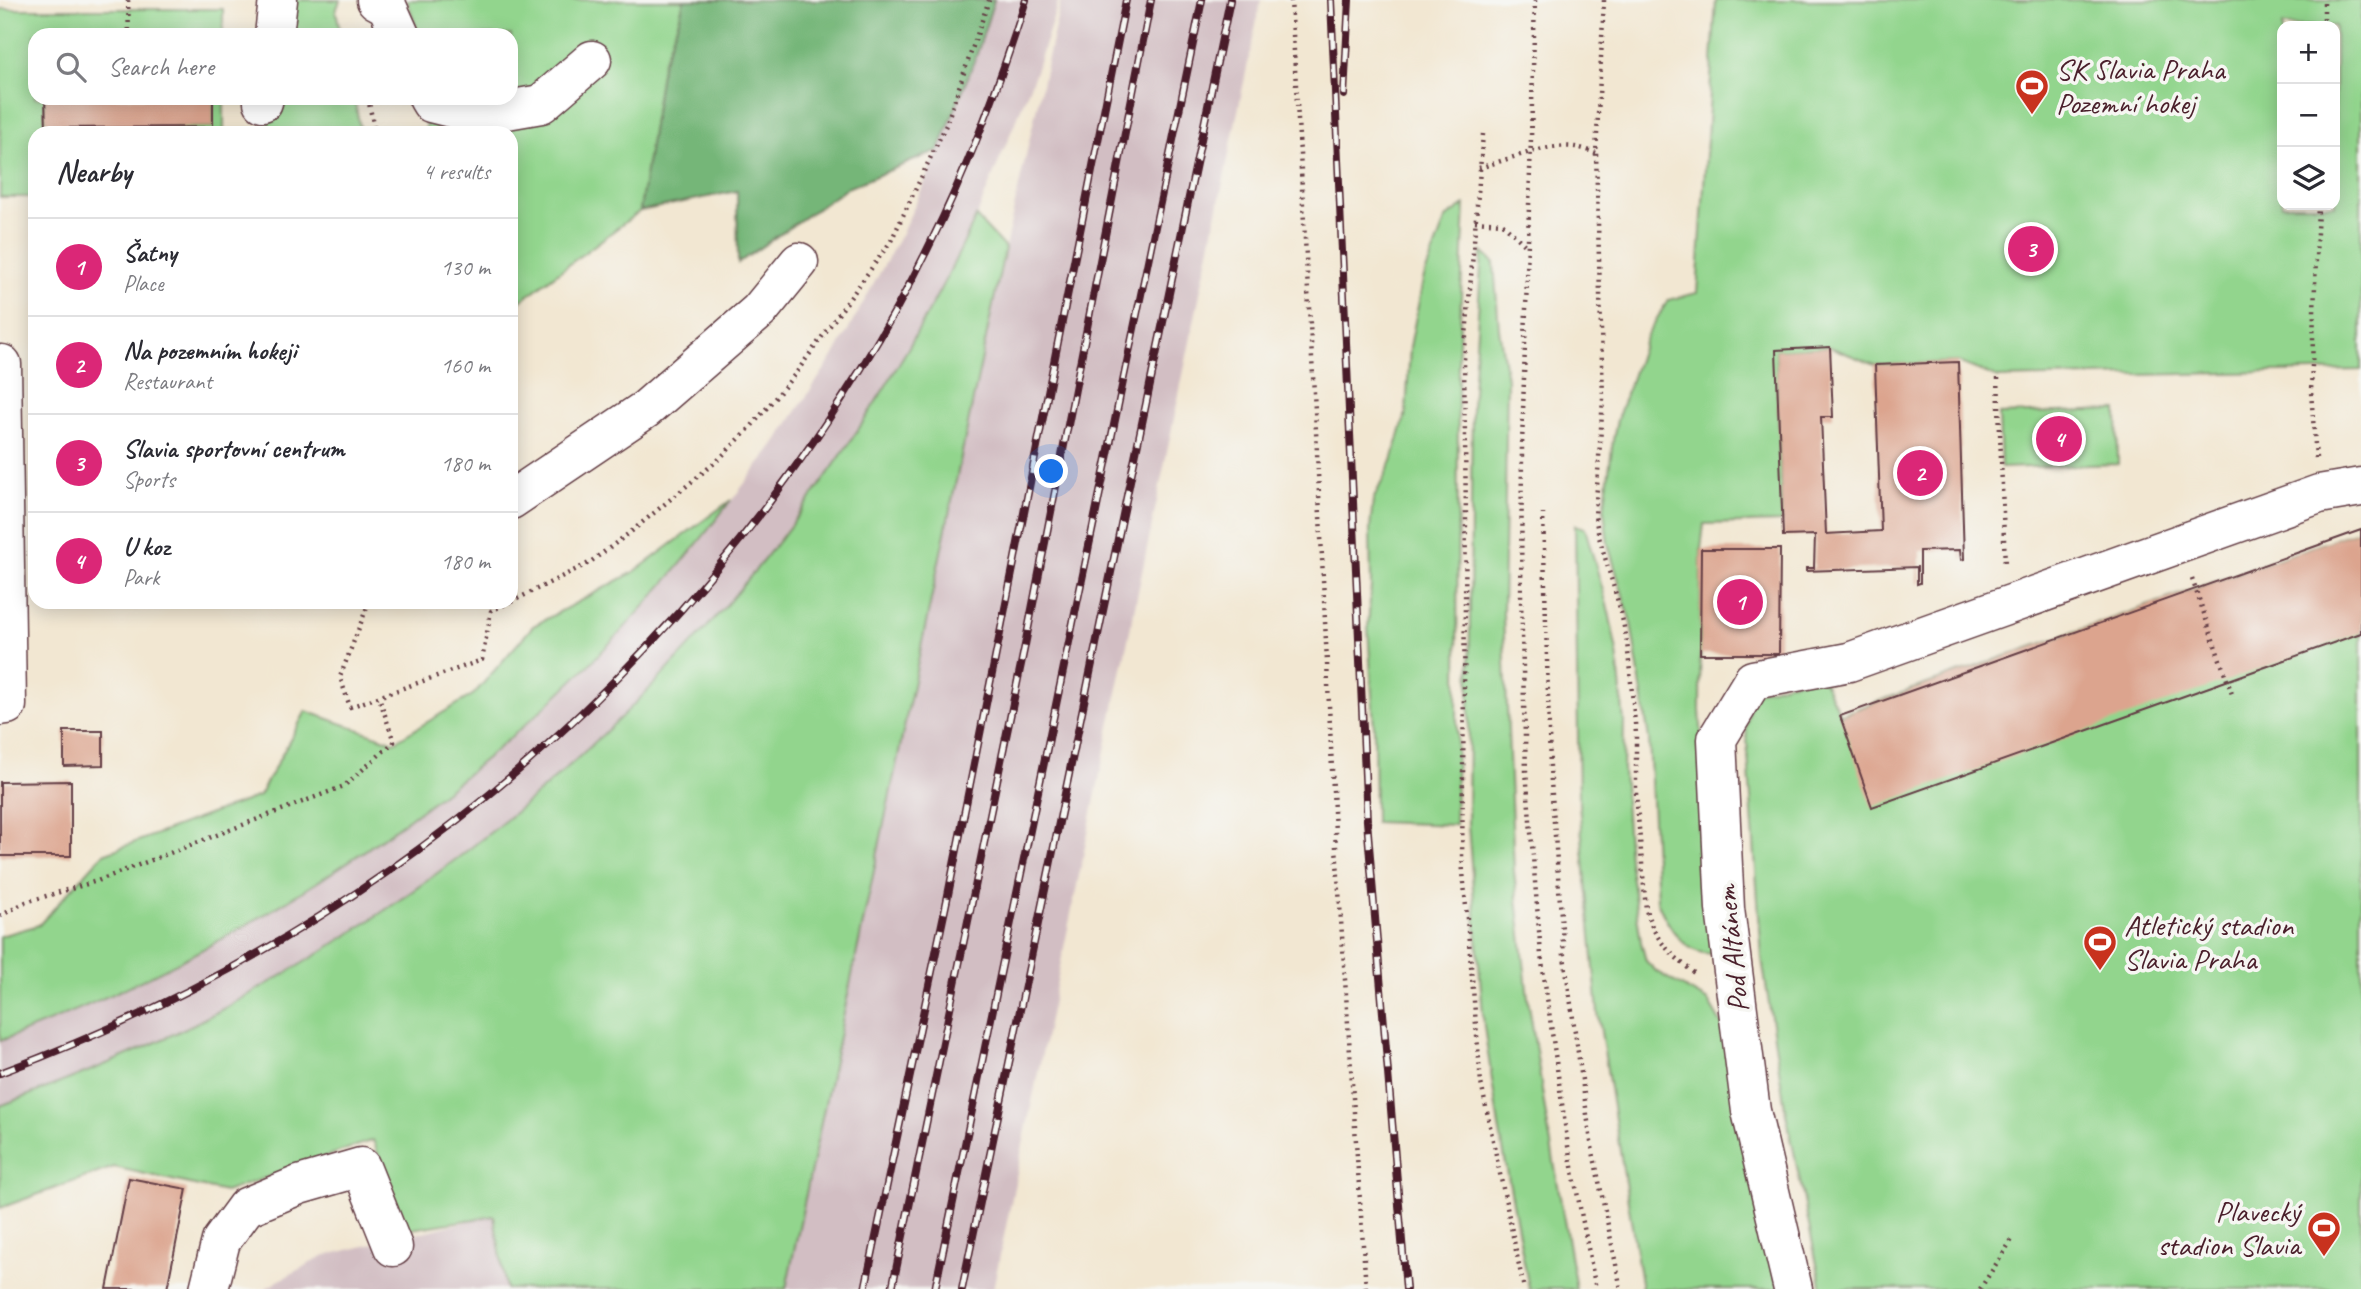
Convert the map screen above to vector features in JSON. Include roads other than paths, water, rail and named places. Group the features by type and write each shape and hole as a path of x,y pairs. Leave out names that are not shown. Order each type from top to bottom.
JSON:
{"lane":[{"path":"275,28 278,0"},
{"path":"376,0 387,6 397,28"},
{"path":"439,105 479,115 541,104 592,60"},
{"path":"420,126 421,105"},
{"path":"518,495 646,409 759,311 799,262"},
{"path":"0,364 7,705 0,706"},
{"name":"Pod Altánem","path":"1793,1289 1751,1111 1725,909 1717,740 1753,680 1849,662 2319,494 2361,487"},
{"path":"209,1289 221,1241 246,1207 299,1185 360,1167 393,1247"}],"railway":[{"path":"0,1073 115,1026 224,972 328,911 428,843 521,768 610,685 693,596 771,500 836,408 876,344 913,278 958,185 1006,62 1026,0"},
{"path":"865,1289 947,900 1126,0"},
{"path":"892,1289 1025,645 1151,0"},
{"path":"935,1289 1202,0"},
{"path":"962,1289 1230,0"},
{"path":"1331,0 1367,821 1406,1289"},
{"path":"1344,95 1349,0"}],"place":[{"name":"SK Slavia Praha Pozemní hokej","path":"2032,116"},
{"name":"Slavia sportovní centrum","path":"2031,249"},
{"name":"U koz","path":"2059,439"},
{"name":"Na pozemním hokeji","path":"1920,473"},
{"name":"Šatny","path":"1740,602"},
{"name":"Atletický stadion Slavia Praha","path":"2100,972"},
{"name":"Plavecký stadion Slavia","path":"2324,1258"}]}
